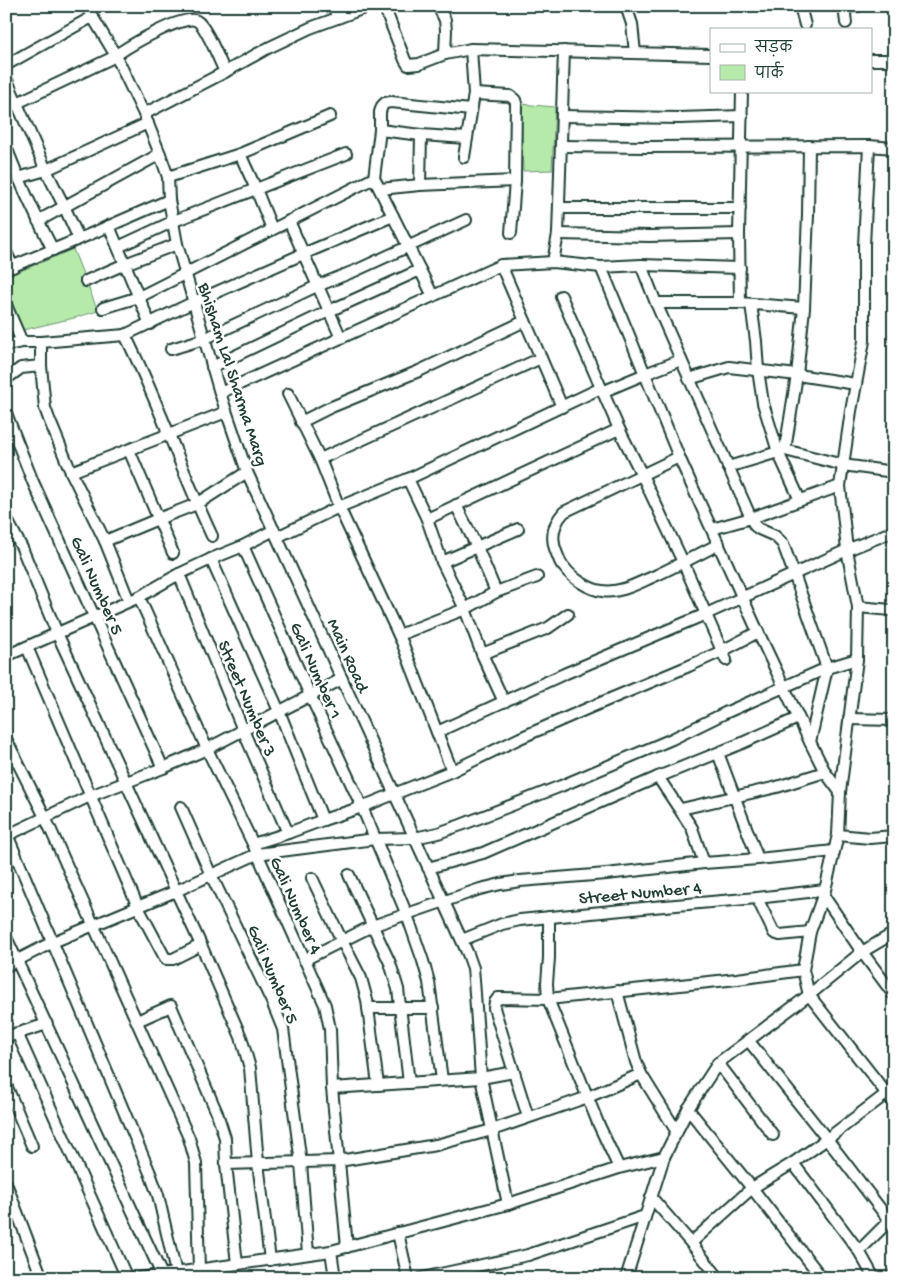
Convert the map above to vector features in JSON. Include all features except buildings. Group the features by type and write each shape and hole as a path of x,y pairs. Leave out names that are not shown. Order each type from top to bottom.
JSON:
{"street":[{"name":"Bhisham Lal Sharma Marg","path":"86,6 116,56 146,118 160,154 168,177 169,200 177,244 212,367 247,472 276,534"},
{"path":"333,6 338,18"},
{"path":"18,178 46,170 146,118 268,48 310,28 370,6"},
{"path":"384,6 408,65 419,64 445,54 471,49 710,54"},
{"path":"438,6 445,20 445,54"},
{"path":"626,6 632,24 635,53"},
{"path":"800,6 805,25"},
{"path":"846,23 844,7 858,6"},
{"path":"6,65 92,17"},
{"path":"17,103 116,56 147,37 177,22 191,19 198,21 205,30 225,72"},
{"path":"464,157 474,94 471,49"},
{"path":"553,262 558,234 564,51"},
{"path":"872,60 894,60"},
{"path":"6,78 79,240"},
{"path":"740,303 739,234 742,92"},
{"path":"474,94 510,96 515,100 511,234"},
{"path":"433,296 374,178 380,130 380,112 385,103 391,102 471,110"},
{"path":"168,177 240,154 330,116"},
{"path":"562,116 679,118 742,116"},
{"path":"380,130 467,138"},
{"path":"420,185 421,135"},
{"path":"561,146 869,146 894,148"},
{"path":"781,451 797,375 804,308 809,146"},
{"path":"869,146 864,245 864,341 840,486 847,550 858,608 857,660 840,792 838,835 824,893 810,932 803,970 809,995 890,1091 894,1103"},
{"path":"6,147 18,178 53,250"},
{"path":"38,221 160,154"},
{"path":"240,154 272,229"},
{"path":"118,248 174,221 346,154"},
{"path":"104,308 139,297 374,178"},
{"path":"380,189 514,180"},
{"path":"6,252 9,268 79,240 169,200"},
{"path":"559,208 740,208"},
{"path":"6,345 22,342 125,335 194,302 394,216"},
{"path":"171,349 204,338 466,220"},
{"path":"289,221 341,338"},
{"path":"109,226 150,324"},
{"path":"558,234 649,236 739,234"},
{"path":"86,282 125,264 177,244"},
{"path":"220,392 501,265 553,262 601,267 641,265 740,268"},
{"path":"501,265 562,407"},
{"path":"641,265 750,518 759,529 775,536 783,544 794,574 827,668 810,742"},
{"path":"601,267 679,457 758,632 825,772 840,792"},
{"path":"212,367 420,270"},
{"path":"561,296 619,430 683,562 724,656"},
{"path":"656,303 740,303 804,308"},
{"path":"751,304 763,403 800,500"},
{"path":"6,305 22,342"},
{"path":"301,422 329,408 419,371 524,321"},
{"path":"125,335 142,370 212,536"},
{"name":"Gali Number 4","path":"41,342 45,408 71,472 207,748 325,1005 330,1029 332,1088 347,1247"},
{"path":"320,459 541,358"},
{"path":"8,651 27,647 134,599 211,559 408,479 601,390 681,360"},
{"path":"6,379 21,368 41,366"},
{"path":"689,379 729,367 856,384"},
{"path":"288,394 320,459 339,508 398,635 452,771"},
{"path":"71,472 226,412"},
{"name":"Gali Number 5","path":"6,413 33,482 163,768"},
{"path":"427,519 619,430"},
{"path":"129,450 173,553"},
{"path":"728,468 781,451 843,465 894,472"},
{"path":"679,457 564,512 553,530 553,547 562,566 573,578 589,587 602,591 633,586 719,544"},
{"path":"105,541 197,504 247,472"},
{"path":"408,479 427,519 442,562 465,609 482,654 504,702"},
{"path":"712,529 750,518 840,486"},
{"path":"456,505 477,547 496,592"},
{"path":"6,518 22,548 57,633 201,945 241,1037 250,1068 258,1163 270,1260"},
{"path":"442,562 518,529"},
{"path":"437,732 564,674 894,531"},
{"name":"Main Road","path":"276,534 462,940 473,968 481,1078 508,1204"},
{"name":"Gali Number 1","path":"243,546 362,807 407,915 429,982 442,1080"},
{"path":"211,559 279,711 323,820"},
{"name":"Street Number 3","path":"179,574 243,730 288,833"},
{"path":"398,635 465,609 496,592 537,577"},
{"path":"858,608 894,609"},
{"path":"482,654 548,628 568,614"},
{"path":"6,966 53,942 212,875 255,849 288,833 362,807 452,771 520,738 724,656 758,632"},
{"path":"27,647 138,907 166,959 173,959 201,945"},
{"path":"255,849 375,839 414,838 438,833 561,786 672,739 725,713 827,668 857,660"},
{"path":"176,1273 158,1195 150,1172 7,835 90,796 163,768 207,748 342,679"},
{"path":"428,868 483,853 798,718"},
{"path":"849,719 894,720"},
{"path":"6,739 45,817 189,1138 196,1172 199,1270"},
{"path":"718,753 758,859"},
{"path":"681,810 777,787 825,772"},
{"path":"658,777 692,828 704,863"},
{"name":"Gali Number 5","path":"181,807 272,1002 282,1029 301,1163 308,1254"},
{"path":"838,835 870,838 894,836"},
{"path":"304,960 372,926 501,884 834,851"},
{"path":"349,875 390,963 398,989 409,1083"},
{"path":"312,878 361,978 368,1008 378,1085"},
{"path":"824,893 862,952 894,995"},
{"name":"Street Number 4","path":"462,940 502,924 520,920 824,893"},
{"path":"757,898 774,933 780,935 810,932"},
{"path":"549,918 548,999 598,1123 619,1168"},
{"path":"626,1278 664,1157 688,1109 718,1063 809,995 862,952 894,934"},
{"path":"6,937 162,1275"},
{"path":"528,1117 494,1008 496,1000 501,998 548,999 803,970"},
{"path":"617,991 632,1050 641,1074 677,1132"},
{"path":"137,1021 170,1006 216,1113 225,1138 237,1264"},
{"path":"368,1008 432,1008"},
{"path":"6,1037 47,1024"},
{"path":"17,1033 127,1278"},
{"path":"748,1040 891,1218 859,1251"},
{"path":"718,1063 773,1135"},
{"path":"332,1088 481,1078 514,1072"},
{"path":"226,1164 339,1161 436,1145 492,1130 588,1097 641,1074"},
{"path":"6,1085 32,1146"},
{"path":"691,1243 752,1188 793,1163 890,1091"},
{"path":"688,1109 822,1278"},
{"path":"145,1277 331,1251 508,1204 619,1168 664,1157"},
{"path":"793,1163 859,1251 874,1278"},
{"path":"6,1183 42,1278"},
{"path":"651,1197 719,1278"},
{"path":"422,1278 528,1255 645,1216"},
{"path":"398,1233 408,1278"},
{"path":"331,1251 335,1278"},
{"path":"890,1278 894,1274"}],"green space":[{"path":"521,104 555,107 552,170 523,171"},
{"path":"73,249 98,311 6,334 6,277"}]}
